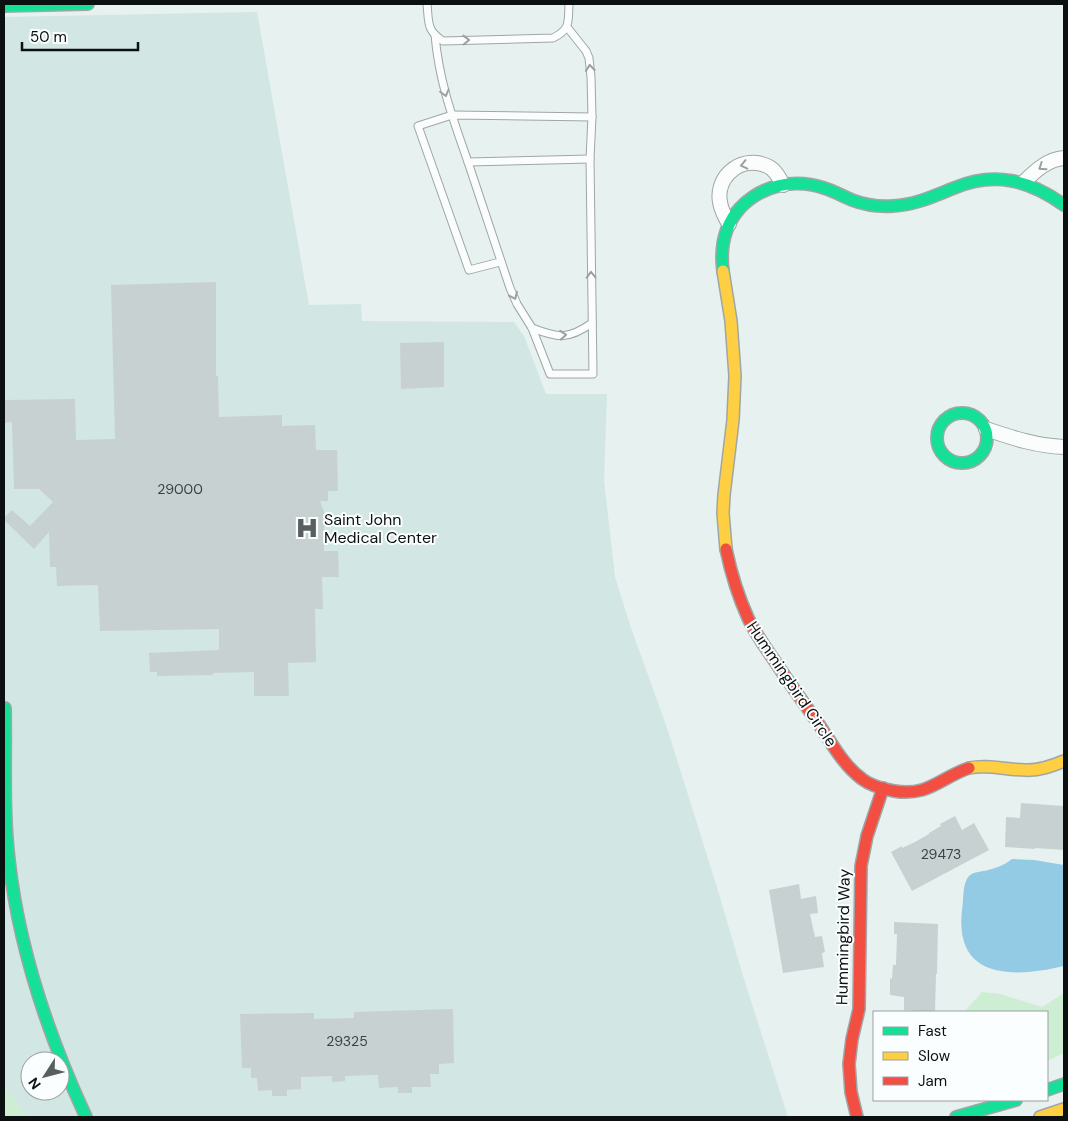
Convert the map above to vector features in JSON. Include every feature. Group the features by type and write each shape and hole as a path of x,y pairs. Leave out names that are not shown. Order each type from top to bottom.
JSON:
{"street":[{"path":"4,6 88,4"},
{"path":"1024,182 1047,164 1064,158"},
{"path":"729,224 720,204 719,196 724,180 734,168 747,163 763,164 774,170 783,185"},
{"name":"Hummingbird Circle","path":"1064,205 1044,191 1024,182 1004,179 973,181 919,202 886,207 862,203 815,184 783,185 751,199 735,215 729,224 722,242 721,255 734,358 733,426 723,497 724,529 731,572 741,601 757,635 849,766 864,780 883,788 896,792 916,792 934,786 955,774 973,767 990,766 1026,771 1046,769 1064,761"},
{"path":"986,429 987,442 985,450 980,456 966,463 950,460 944,455 937,441 941,424 947,418 963,412 972,414 979,419 986,429 1030,443 1064,447"},
{"path":"4,709 6,826 11,878 17,912 25,949 45,1018 68,1080 86,1117"},
{"name":"Hummingbird Way","path":"857,1117 851,1092 849,1064 852,1039 859,1009 860,866 867,836 883,788"},
{"path":"1048,1090 1064,1084"},
{"path":"956,1117 1012,1101"},
{"path":"1040,1117 1064,1109"}],"lane":[{"path":"428,4 430,28 443,41 553,38 563,33 567,27 569,4"},
{"path":"435,35 441,79 500,262 514,296 532,328 550,374 592,374 591,77 589,58 586,51 567,27"},
{"path":"500,262 469,270 418,126 452,115 592,116"},
{"path":"468,162 590,159"},
{"path":"532,328 558,336 576,333 592,324"}],"shaded area":[{"name":"Saint John Medical Center","path":"257,12 309,305 361,304 362,321 514,322 524,336 546,394 607,394 604,480 615,577 668,731 788,1117 4,1117 4,17"}],"green space":[{"path":"982,992 1000,994 1042,1007 1064,993 1064,1053 1048,1061 1048,1011 965,1011"},
{"path":"4,1086 27,1117 4,1117"}],"water":[{"path":"1012,859 1034,860 1064,865 1064,966 1045,970 1008,972 991,969 978,962 968,950 962,933 964,887 967,879 973,873 986,871"}],"building":[{"path":"216,282 216,376 218,376 219,417 282,415 282,426 315,425 316,450 337,450 338,491 328,491 328,501 320,501 327,520 324,528 324,551 338,551 339,577 322,577 323,609 315,609 316,662 288,663 289,696 254,696 254,672 157,676 157,672 150,672 149,653 219,650 219,629 100,631 98,585 57,586 56,567 50,567 49,532 34,549 4,520 12,510 30,526 53,502 39,489 14,489 12,422 4,423 4,400 75,399 76,440 115,439 111,285"},
{"path":"444,342 444,387 401,389 400,343"},
{"path":"1021,803 1064,806 1064,850 1005,847 1006,817 1020,818"},
{"path":"955,816 962,830 974,823 989,850 912,891 891,852 915,842"},
{"path":"799,884 801,899 816,896 818,913 810,914 815,937 822,936 825,952 822,953 824,967 783,973 769,890"},
{"path":"894,922 938,924 935,1011 904,1010 904,997 890,995 890,978 892,979 893,965 896,965 897,934 894,934"},
{"path":"453,1009 454,1063 439,1064 439,1074 430,1074 431,1087 412,1087 412,1093 398,1093 398,1087 379,1088 378,1075 371,1075 345,1076 345,1081 332,1082 332,1076 301,1077 301,1089 287,1090 287,1096 272,1096 272,1090 258,1091 257,1078 251,1078 251,1068 242,1068 240,1014 314,1013 314,1019 354,1018 354,1012"}],"traffic: fast":[{"path":"4,6 88,4"},
{"path":"723,271 722,254 724,238 730,222 740,208 749,200 768,189 779,186 790,184 813,185 862,203 888,206 917,202 969,183 998,179 1025,184 1038,189 1064,205"},
{"path":"957,413 967,413 980,420 987,433 987,438 987,443 980,456 967,463 957,463 948,459 941,452 937,443 937,433 941,424 948,417 957,413"},
{"path":"5,708 7,841 20,927 37,992 59,1055 86,1117"},
{"path":"1048,1090 1064,1084"},
{"path":"956,1117 1012,1101"}],"traffic: slow":[{"path":"723,271 731,321 735,376 733,420 723,513 726,549"},
{"path":"969,768 1035,770 1064,761"},
{"path":"1040,1117 1064,1109"}],"traffic: jam":[{"path":"726,549 738,593 754,629 838,753 855,773 877,787 906,792 933,786 969,768"},
{"path":"857,1117 851,1092 849,1064 852,1039 859,1009 861,866 867,836 883,788"}],"place":[{"name":"Saint John Medical Center","path":"307,528"}]}
